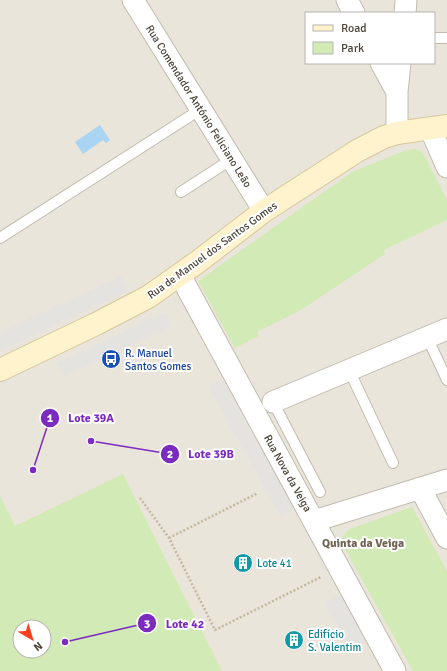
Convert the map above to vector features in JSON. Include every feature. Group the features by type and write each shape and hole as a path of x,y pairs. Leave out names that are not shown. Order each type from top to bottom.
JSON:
{"street":[{"name":"Rua Comendador António Feliciano Leão","path":"133,0 264,211"},
{"path":"347,0 353,12"},
{"path":"405,12 406,0"},
{"path":"382,64 398,92"},
{"path":"397,133 400,64"},
{"path":"439,127 447,167"},
{"name":"Rua de Manuel dos Santos Gomes","path":"0,370 148,297 180,275 264,211 357,151 384,137 397,133 439,127"},
{"name":"Rua Nova da Veiga","path":"180,275 395,671"},
{"path":"273,402 447,329"},
{"path":"314,521 447,480"},
{"path":"420,488 447,538"}],"lane":[{"path":"435,38 447,38"},
{"path":"0,238 201,109"},
{"path":"181,192 232,159"},
{"path":"427,338 447,380"},
{"path":"349,370 393,463"},
{"path":"273,402 320,492"}],"path":[{"path":"169,538 258,493"},
{"path":"140,498 169,538 215,630 339,568"}],"shaded area":[{"path":"0,0 447,0 447,671 0,671"},
{"path":"121,276 128,291 0,351 0,332"},
{"path":"166,312 172,326 63,377 57,363"},
{"path":"222,379 294,509 281,517 208,386"},
{"path":"341,594 366,642 349,651 324,603"}],"green space":[{"path":"415,149 423,153 447,200 447,220 384,250 385,254 301,310 257,332 259,336 235,348 198,281 352,172 404,151"},
{"path":"123,474 222,671 0,671 0,496 15,526"},
{"path":"412,507 447,571 447,671 413,671 341,542 343,536 349,529"}],"water":[{"path":"100,125 110,140 106,143 103,140 83,154 75,142"}],"place":[{"name":"R. Manuel Santos Gomes","path":"111,359"},
{"name":"Lote 39B","path":"91,441"},
{"name":"Lote 39A","path":"33,470"},
{"name":"Lote 41","path":"243,563"},
{"name":"Edifício S. Valentim","path":"294,640"},
{"name":"Lote 42","path":"65,642"}],"district":[{"name":"Quinta da Veiga","path":"363,543"}]}
